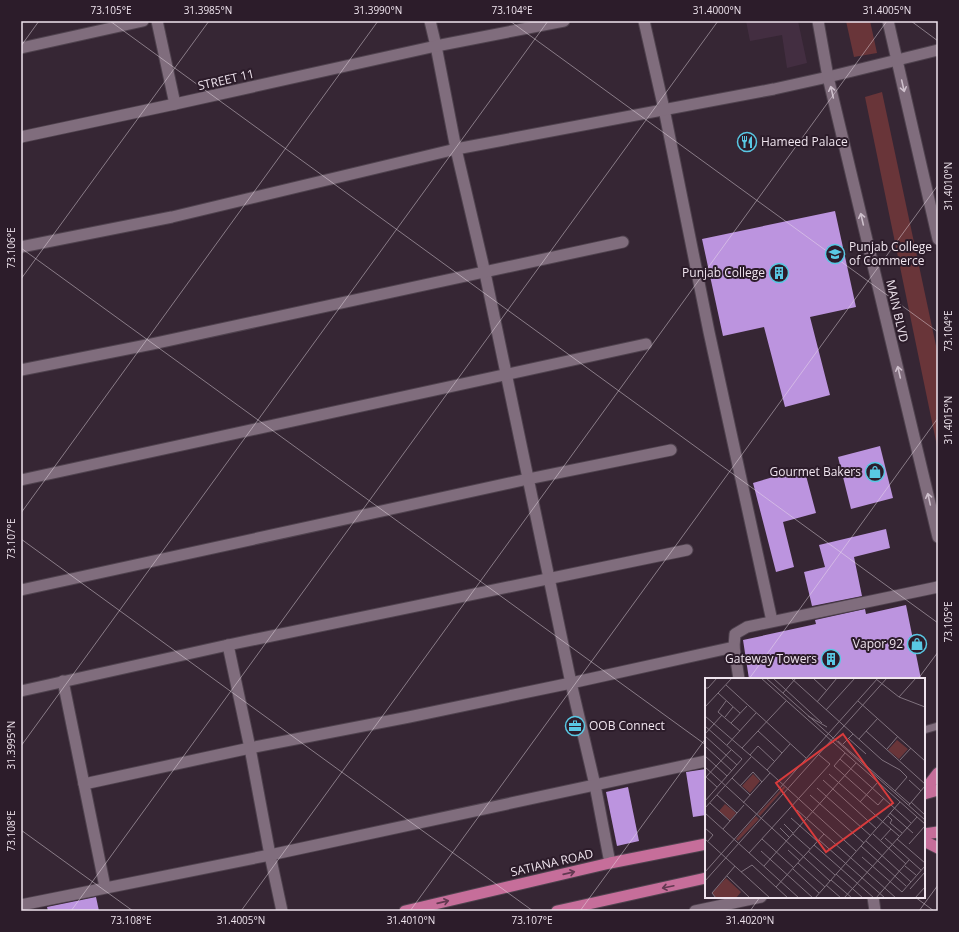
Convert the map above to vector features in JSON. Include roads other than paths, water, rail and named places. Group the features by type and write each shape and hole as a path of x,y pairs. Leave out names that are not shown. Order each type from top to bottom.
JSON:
{"main road":[{"path":"925,791 938,773"},
{"path":"925,792 938,790"},
{"path":"925,834 938,832"},
{"name":"SATIANA ROAD","path":"405,911 610,863 705,844"},
{"path":"557,911 705,878"}],"street":[{"path":"21,48 143,21"},
{"path":"157,21 175,104"},
{"path":"430,21 456,149 485,273 571,683 595,785 610,863"},
{"name":"STREET 11","path":"21,137 436,46 564,21"},
{"path":"644,21 664,109 709,332 772,621"},
{"name":"MAIN BLVD","path":"818,21 828,77 938,537"},
{"path":"888,21 938,239"},
{"path":"21,247 172,217 456,149 828,77 938,50"},
{"path":"21,370 152,344 623,242"},
{"path":"21,480 646,344"},
{"path":"21,590 528,479 670,450"},
{"path":"21,691 228,646 688,550"},
{"path":"739,678 734,648 735,634 747,627 938,587"},
{"path":"228,646 282,911"},
{"path":"84,784 250,748 409,717 734,648"},
{"path":"63,681 105,887"},
{"path":"21,905 270,855 705,761"},
{"path":"695,911 756,898"},
{"path":"873,898 875,911"}],"lane":[{"path":"925,730 938,726"}],"place":[{"name":"Hameed Palace","path":"747,142"},
{"name":"Punjab College of Commerce","path":"835,254"},
{"name":"Punjab College","path":"779,273"},
{"name":"Gourmet Bakers","path":"875,472"},
{"name":"Vapor 92","path":"917,644"},
{"name":"Gateway Towers","path":"831,659"},
{"name":"OOB Connect","path":"575,726"}]}
